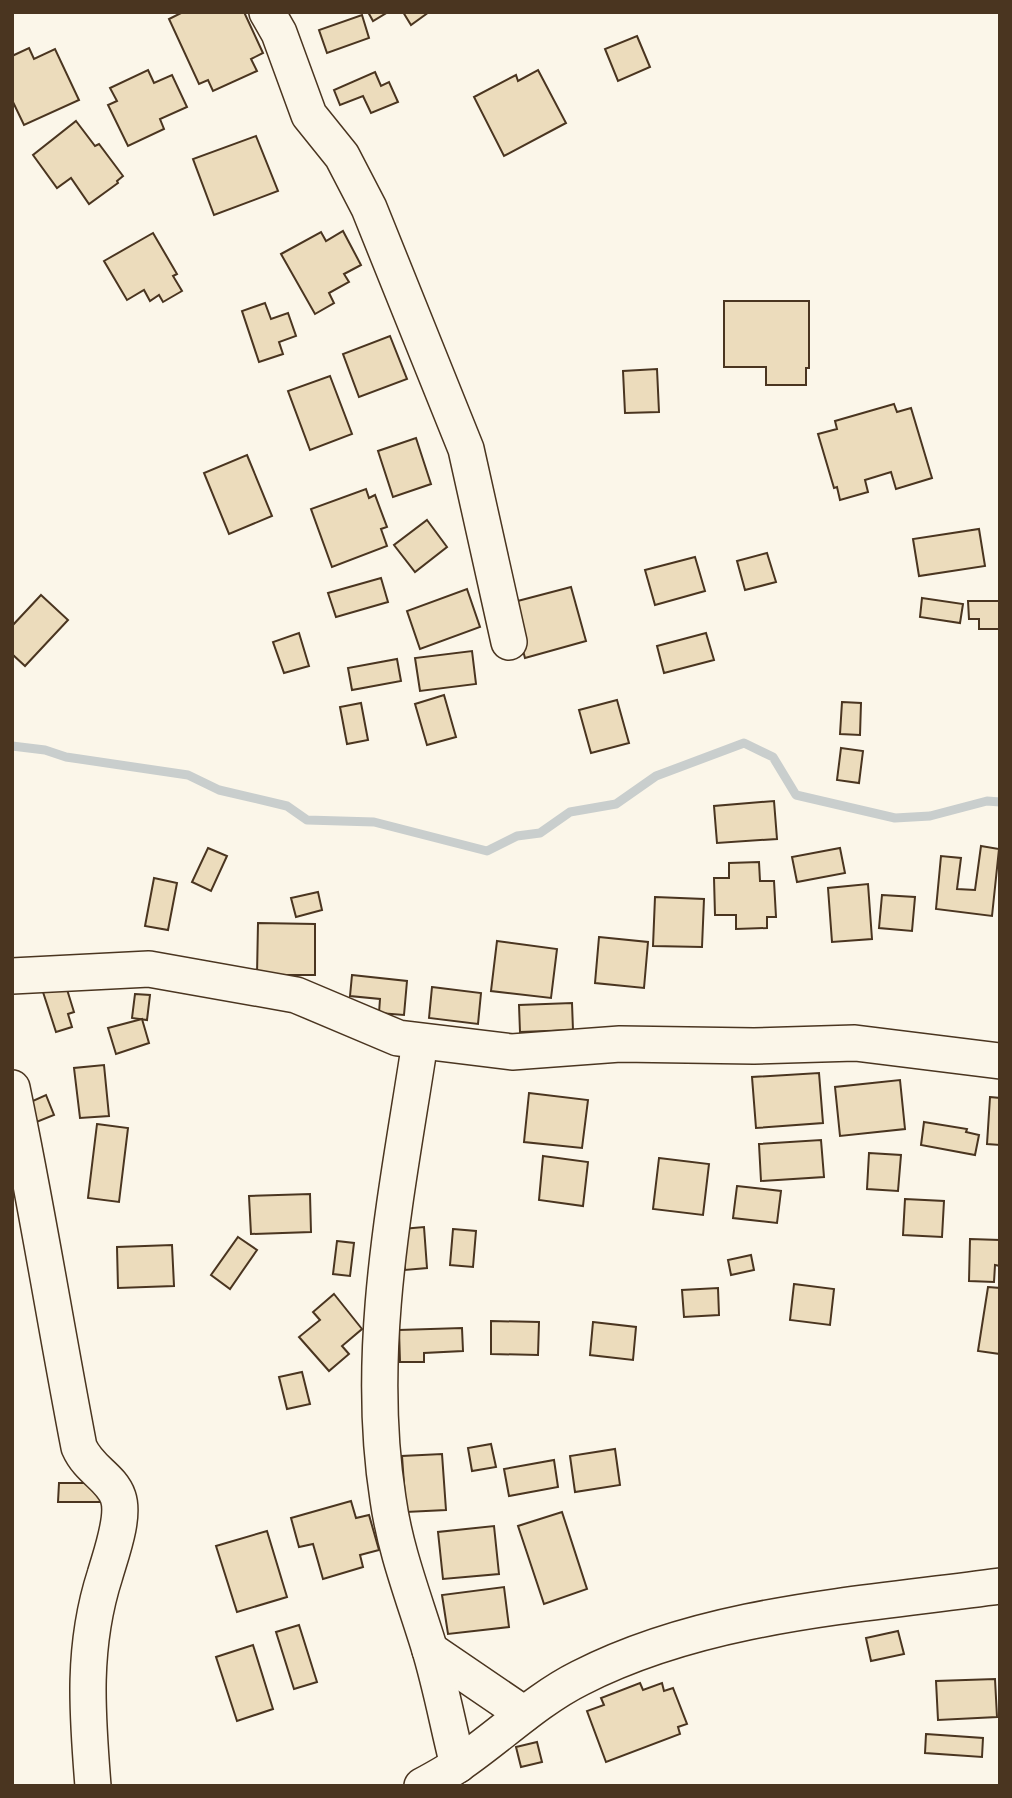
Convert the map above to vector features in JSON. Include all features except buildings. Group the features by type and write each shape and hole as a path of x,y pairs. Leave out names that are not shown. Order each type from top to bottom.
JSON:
{"street":[{"path":"267,12 279,33 309,115 342,156 369,208 466,449 509,642"},
{"path":"12,976 149,969 296,995 398,1038 512,1052 620,1044 754,1046 855,1043 1000,1060"},
{"path":"420,1042 388,1252 378,1359 387,1499 398,1550 430,1650 458,1765"},
{"path":"12,1088 79,1447 84,1459 107,1480 117,1496 120,1511 91,1629 88,1658 87,1717 93,1786"},
{"path":"422,1786 458,1765 524,1714 579,1678 662,1642 741,1624 814,1612 1000,1587"},
{"path":"430,1650 524,1714"}],"waterway":[{"path":"12,746 188,775 219,790 287,806 307,820 374,822 487,851 517,836 540,833 570,812 616,804 656,776 744,743 773,757 796,795 895,818 930,816 987,801 1000,802"}]}
